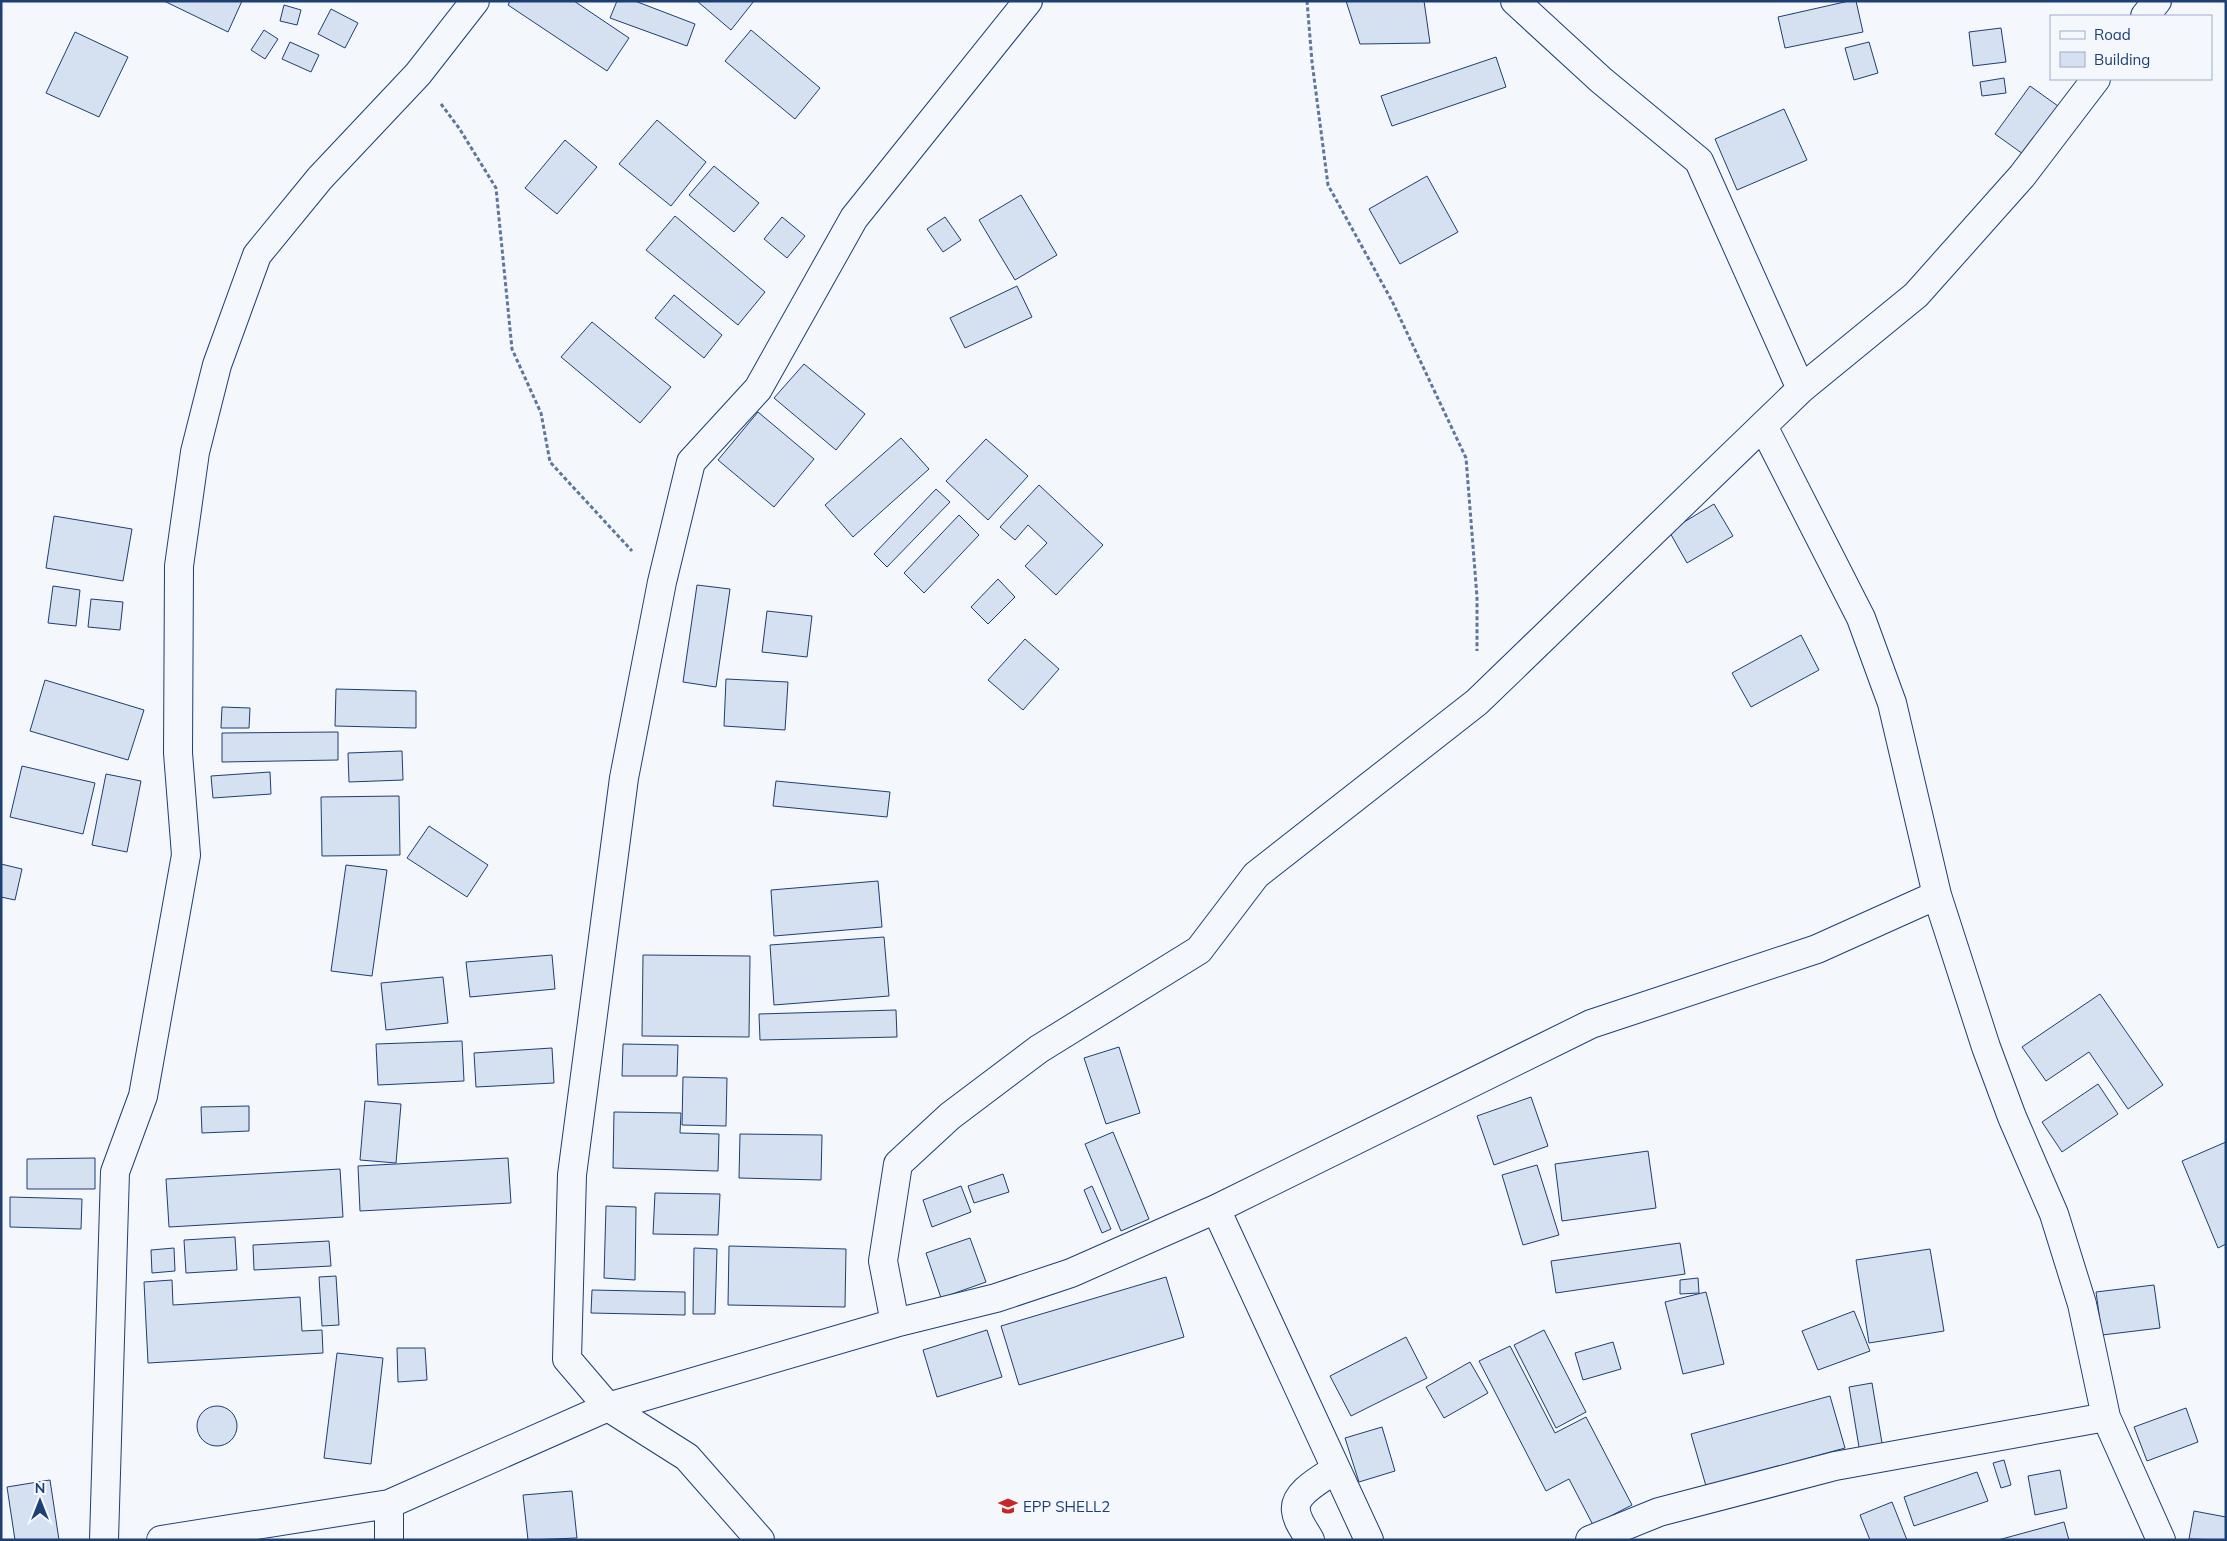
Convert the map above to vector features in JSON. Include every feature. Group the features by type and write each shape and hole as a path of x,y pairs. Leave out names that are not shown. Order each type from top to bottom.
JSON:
{"street":[{"path":"104,1540 115,1172 143,1096 186,855 178,753 179,566 195,452 217,365 258,255 320,178 418,74 475,1"},
{"path":"1515,1 1601,80 1699,161 1801,389"},
{"path":"2147,15 2158,1"},
{"path":"760,1540 687,1457 608,1407 567,1359 572,1175 624,778 662,582 691,462 758,389 854,218 1024,2"},
{"path":"895,1323 883,1261 898,1164 950,1116 1039,1049 1199,950 1256,875 1477,702 1801,389 1916,296 2022,176 2095,80"},
{"path":"1763,426 1861,618 1892,703 1937,895 1986,1047 2009,1109 2054,1214 2082,1304 2106,1417 2161,1540"},
{"path":"162,1540 389,1504 608,1407 895,1323 996,1298 1071,1273 1216,1209 1591,1024 1817,949 1937,895"},
{"path":"1216,1209 1369,1540"},
{"path":"1590,1540 1659,1512 1835,1466 2106,1417"},
{"path":"1310,1540 1296,1513 1299,1497 1336,1469"},
{"path":"389,1504 389,1540"}],"path":[{"path":"1307,1 1312,62 1328,185 1392,301 1466,458 1477,598 1477,702"},
{"path":"418,74 459,128 496,188 512,349 541,413 550,462 662,582"}],"building":[{"path":"164,1 242,1 228,32"},
{"path":"510,1 574,1 629,38 607,71 508,5"},
{"path":"617,1 635,1 695,24 687,46 610,18"},
{"path":"697,1 754,1 731,30"},
{"path":"1346,1 1424,1 1430,43 1360,44"},
{"path":"1856,1 1863,32 1785,48 1778,17"},
{"path":"284,5 301,10 297,25 280,21"},
{"path":"331,9 358,23 345,48 318,34"},
{"path":"2001,28 2006,62 1973,66 1969,32"},
{"path":"264,30 278,39 265,59 251,50"},
{"path":"751,30 820,88 795,119 725,61"},
{"path":"75,32 128,57 99,117 46,93"},
{"path":"290,42 319,55 311,72 282,59"},
{"path":"1869,42 1878,73 1854,80 1845,48"},
{"path":"1496,57 1506,87 1392,126 1381,96"},
{"path":"2004,78 2006,93 1982,96 1980,82"},
{"path":"2030,86 2058,106 2023,154 1995,134"},
{"path":"1784,109 1807,160 1737,190 1715,139"},
{"path":"657,120 706,162 671,206 619,164"},
{"path":"565,140 597,167 557,214 525,188"},
{"path":"714,166 759,203 734,232 689,195"},
{"path":"1427,176 1458,232 1400,264 1369,209"},
{"path":"1021,195 1057,255 1015,280 979,220"},
{"path":"675,216 765,292 738,325 646,250"},
{"path":"782,217 805,236 787,258 764,239"},
{"path":"945,217 961,240 943,252 927,229"},
{"path":"1017,286 1032,317 965,348 950,318"},
{"path":"674,295 722,335 704,358 655,318"},
{"path":"592,322 671,387 640,423 561,357"},
{"path":"804,364 865,414 836,450 774,398"},
{"path":"758,412 814,459 774,507 718,460"},
{"path":"901,438 929,469 853,537 825,505"},
{"path":"986,439 1028,476 988,520 946,481"},
{"path":"1039,485 1103,545 1056,595 1025,566 1047,543 1028,525 1015,540 1000,527"},
{"path":"936,489 950,502 887,567 874,554"},
{"path":"1714,504 1733,536 1687,563 1669,531"},
{"path":"959,515 979,535 924,593 904,573"},
{"path":"54,516 132,529 123,581 46,568"},
{"path":"998,579 1015,597 988,624 971,607"},
{"path":"697,585 730,589 716,687 683,682"},
{"path":"53,586 80,590 76,626 48,623"},
{"path":"91,599 123,602 120,630 88,627"},
{"path":"767,611 812,616 807,657 762,652"},
{"path":"1801,635 1819,670 1751,707 1732,673"},
{"path":"1025,639 1059,669 1023,710 988,680"},
{"path":"726,679 788,682 785,730 724,726"},
{"path":"45,680 144,710 128,760 30,731"},
{"path":"336,689 416,691 416,728 335,726"},
{"path":"222,707 250,708 249,728 221,728"},
{"path":"338,732 338,760 222,762 222,733"},
{"path":"402,751 403,780 349,782 348,753"},
{"path":"22,766 95,783 83,834 10,817"},
{"path":"270,772 271,794 213,798 211,776"},
{"path":"106,774 141,781 127,852 92,845"},
{"path":"776,781 890,792 887,817 773,806"},
{"path":"399,796 400,855 322,856 321,797"},
{"path":"429,826 488,865 467,897 407,858"},
{"path":"1,864 22,869 15,900 1,897"},
{"path":"346,865 387,870 372,976 331,971"},
{"path":"878,881 882,927 774,936 771,890"},
{"path":"884,937 889,996 774,1005 770,945"},
{"path":"552,955 555,989 470,997 466,962"},
{"path":"643,955 750,956 749,1037 642,1036"},
{"path":"443,977 448,1023 386,1030 381,983"},
{"path":"2100,994 2163,1085 2128,1109 2089,1052 2046,1081 2022,1047"},
{"path":"896,1010 897,1037 760,1040 759,1014"},
{"path":"462,1041 464,1081 378,1085 376,1044"},
{"path":"623,1044 678,1045 677,1076 622,1076"},
{"path":"1119,1047 1140,1113 1106,1124 1084,1058"},
{"path":"552,1048 554,1083 476,1087 474,1053"},
{"path":"683,1077 727,1078 726,1126 682,1125"},
{"path":"2098,1084 2118,1114 2062,1152 2042,1122"},
{"path":"1531,1097 1548,1146 1494,1165 1477,1116"},
{"path":"365,1101 401,1104 396,1163 360,1160"},
{"path":"249,1106 249,1131 202,1133 201,1107"},
{"path":"614,1112 681,1113 680,1133 719,1134 718,1171 613,1168"},
{"path":"1113,1132 1149,1219 1121,1231 1085,1144"},
{"path":"740,1134 822,1135 821,1180 739,1178"},
{"path":"2226,1142 2226,1244 2218,1248 2182,1161"},
{"path":"1648,1151 1656,1208 1562,1221 1555,1164"},
{"path":"95,1158 95,1189 27,1189 27,1159"},
{"path":"508,1158 511,1203 360,1211 358,1166"},
{"path":"1537,1165 1559,1235 1523,1245 1502,1175"},
{"path":"340,1169 343,1217 169,1227 166,1179"},
{"path":"1003,1174 1009,1192 974,1203 968,1186"},
{"path":"961,1186 971,1212 932,1227 923,1200"},
{"path":"1092,1186 1111,1229 1102,1233 1084,1190"},
{"path":"655,1193 720,1194 718,1235 653,1234"},
{"path":"10,1197 82,1199 81,1229 10,1227"},
{"path":"606,1206 636,1207 635,1280 604,1278"},
{"path":"235,1237 237,1270 186,1273 184,1240"},
{"path":"970,1238 986,1282 941,1298 926,1253"},
{"path":"329,1241 331,1266 254,1270 253,1245"},
{"path":"1680,1243 1685,1274 1556,1293 1551,1261"},
{"path":"729,1246 846,1249 845,1307 728,1305"},
{"path":"174,1248 175,1271 152,1273 151,1250"},
{"path":"694,1248 717,1249 715,1314 693,1314"},
{"path":"1930,1249 1944,1331 1869,1343 1856,1260"},
{"path":"336,1276 339,1325 322,1326 319,1277"},
{"path":"1166,1277 1184,1337 1019,1385 1001,1326"},
{"path":"1698,1278 1699,1293 1680,1294 1680,1280"},
{"path":"172,1280 173,1305 300,1297 302,1331 322,1330 323,1353 148,1363 144,1282"},
{"path":"2154,1285 2160,1328 2102,1335 2096,1292"},
{"path":"592,1290 685,1292 685,1315 591,1313"},
{"path":"1706,1292 1724,1364 1683,1374 1665,1302"},
{"path":"1854,1311 1870,1351 1818,1370 1802,1331"},
{"path":"987,1330 1002,1377 937,1397 923,1350"},
{"path":"1544,1330 1586,1412 1556,1428 1514,1345"},
{"path":"1406,1337 1427,1378 1351,1416 1330,1376"},
{"path":"1613,1342 1621,1369 1583,1380 1575,1353"},
{"path":"1510,1346 1555,1433 1586,1417 1632,1505 1593,1525 1569,1479 1546,1491 1479,1361"},
{"path":"397,1348 425,1348 427,1380 398,1382"},
{"path":"337,1353 383,1358 371,1464 324,1458"},
{"path":"1470,1362 1488,1393 1444,1418 1426,1387"},
{"path":"1872,1383 1883,1449 1860,1453 1849,1387"},
{"path":"1830,1396 1845,1448 1706,1486 1691,1434"},
{"path":"221,1406 228,1409 234,1415 237,1426 236,1434 228,1443 221,1446 213,1446 206,1443 198,1434 197,1422 200,1415 209,1407"},
{"path":"2186,1408 2198,1442 2147,1461 2134,1427"},
{"path":"1382,1427 1395,1471 1359,1482 1345,1438"},
{"path":"2004,1460 2011,1485 2001,1488 1993,1463"},
{"path":"2060,1470 2067,1508 2035,1515 2028,1476"},
{"path":"1977,1472 1988,1501 1914,1526 1904,1497"},
{"path":"50,1480 59,1540 15,1540 7,1487"},
{"path":"572,1491 577,1538 528,1540 523,1495"},
{"path":"1892,1502 1907,1540 1870,1540 1860,1515"},
{"path":"2194,1511 2226,1517 2226,1540 2189,1539"},
{"path":"2064,1522 2069,1540 1998,1540"}],"place":[{"name":"EPP SHELL2","path":"1008,1506"}]}
